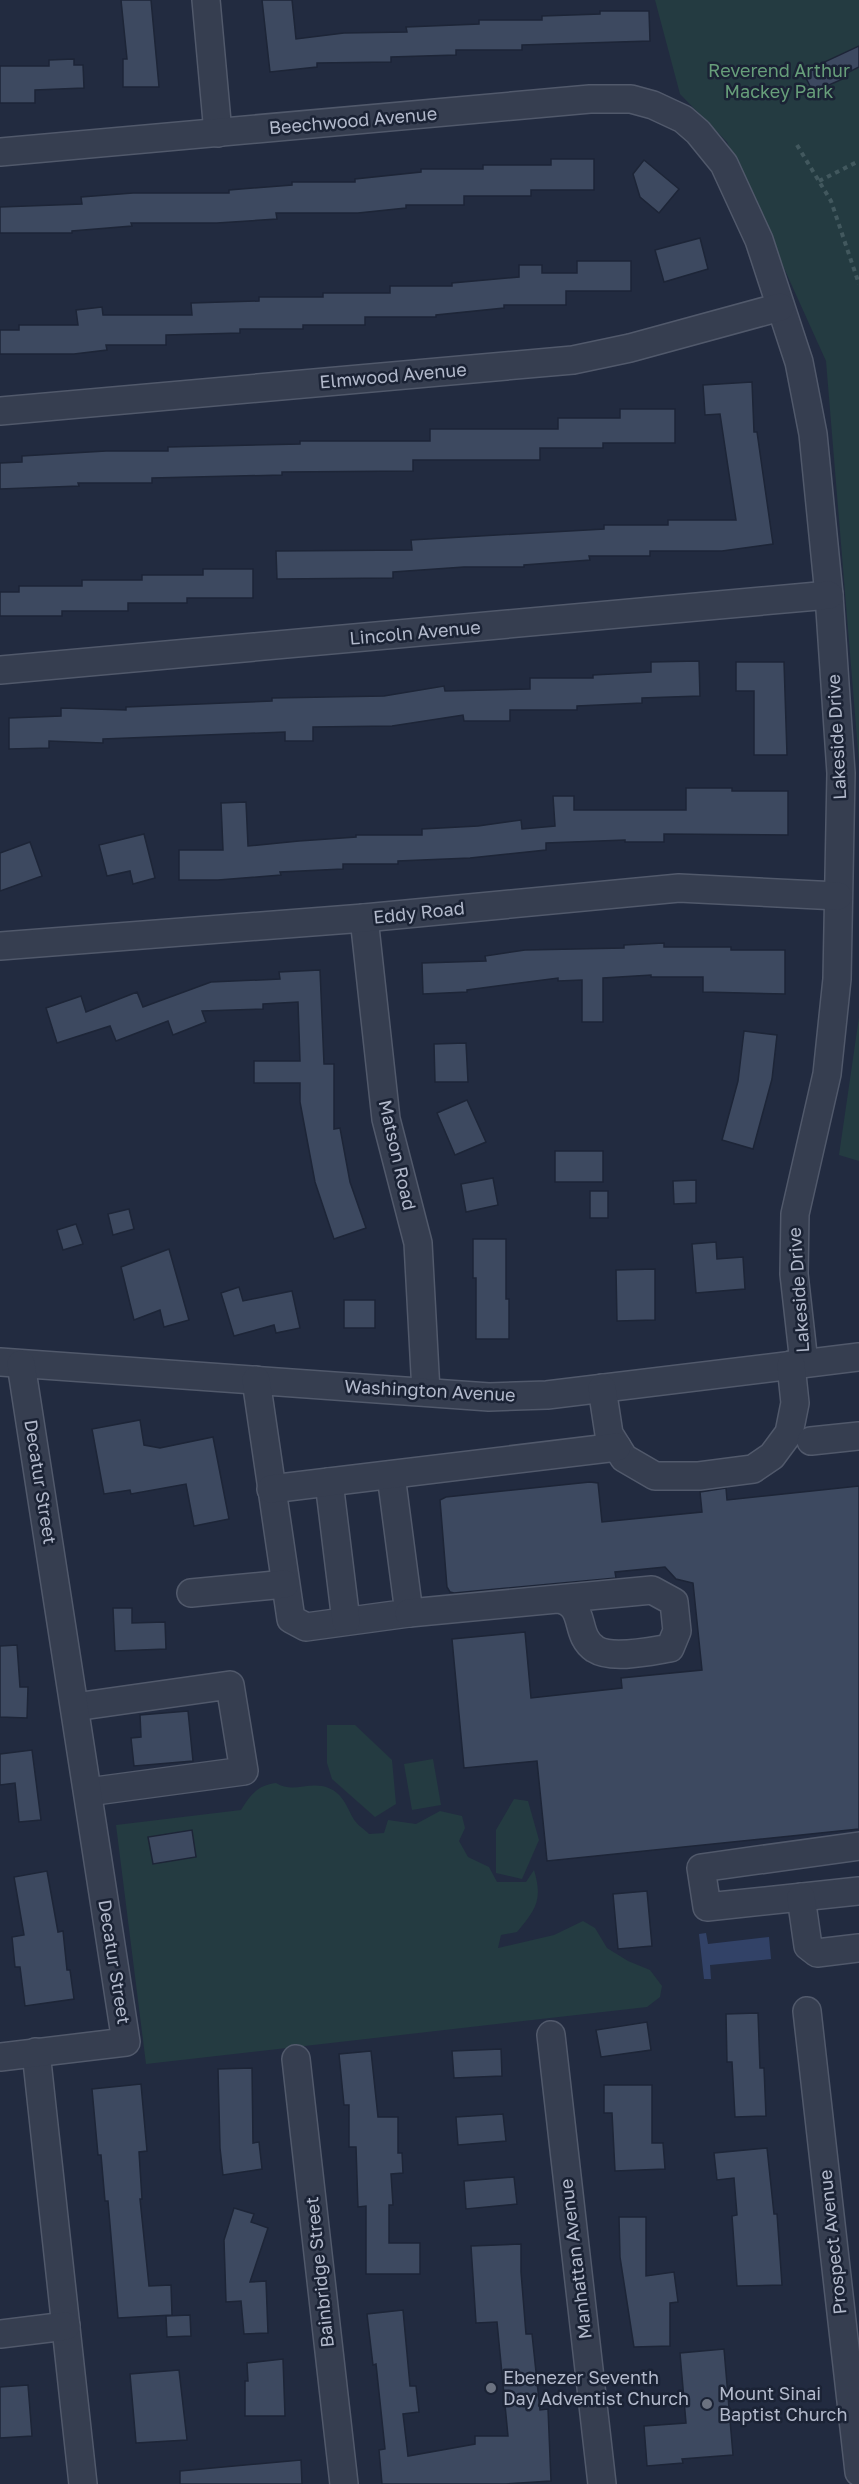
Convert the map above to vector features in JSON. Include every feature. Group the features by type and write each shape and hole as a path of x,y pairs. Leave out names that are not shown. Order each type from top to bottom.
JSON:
{"street":[{"path":"206,0 218,133"},
{"name":"Beechwood Avenue","path":"0,152 590,99 631,99 653,105 683,119 698,132"},
{"name":"Lakeside Drive","path":"617,1448 624,1458 655,1476 699,1476 753,1469 772,1456 789,1433 795,1403 797,1364 795,1214 827,1074 837,979 841,773 829,595 813,434 799,362 754,230 724,164 698,132"},
{"name":"Elmwood Avenue","path":"0,411 573,360 630,348 780,307"},
{"name":"Lincoln Avenue","path":"0,670 829,595"},
{"name":"Eddy Road","path":"0,946 364,918 679,888 838,896"},
{"name":"Matson Road","path":"364,918 386,1119 418,1243 426,1392"},
{"name":"Washington Avenue","path":"11,1363 489,1397 547,1395 859,1357"},
{"name":"Decatur Street","path":"11,1363 75,1707 126,2042 36,2052"},
{"path":"256,1380 291,1619 306,1627 560,1599"},
{"path":"271,1489 617,1448 609,1434 602,1388"},
{"path":"811,1442 859,1436"},
{"path":"391,1475 409,1614"},
{"path":"329,1482 346,1621"},
{"path":"191,1593 285,1584"},
{"path":"75,1707 230,1685 244,1771 88,1792"},
{"path":"859,1846 701,1868 707,1907 859,1891"},
{"path":"801,1897 808,1946 812,1950 817,1953 859,1948"},
{"name":"Prospect Avenue","path":"807,2011 859,2472"},
{"name":"Manhattan Avenue","path":"551,2035 602,2484"},
{"path":"0,2057 36,2052 84,2484"},
{"name":"Bainbridge Street","path":"296,2059 344,2484"},
{"path":"0,2334 66,2326"}],"path":[{"path":"797,146 831,201 859,284"},
{"path":"819,181 859,161"}],"green space":[{"name":"Reverend Arthur Mackey Park","path":"655,0 859,0 859,763 826,361 727,142 680,94"},
{"path":"859,1017 859,1161 839,1155"},
{"path":"327,1725 355,1725 392,1760 396,1804 375,1817 332,1779 327,1763"},
{"path":"433,1759 441,1805 412,1810 404,1764"},
{"path":"276,1783 293,1788 316,1785 334,1791 342,1798 356,1822 369,1834 384,1833 388,1820 416,1824 440,1811 462,1816 465,1828 459,1841 468,1857 489,1867 497,1882 526,1882 534,1870 537,1880 538,1897 529,1917 517,1932 501,1935 498,1948 554,1935 583,1921 595,1928 607,1948 628,1961 650,1970 662,1986 660,1997 647,2007 146,2064 116,1825 241,1810 255,1792 264,1786"},
{"path":"514,1799 528,1801 539,1840 522,1879 496,1873 496,1830"}],"water":[{"path":"706,1933 708,1944 769,1937 771,1959 710,1965 711,1979 704,1979 699,1934"}],"building":[{"path":"121,0 151,0 159,87 123,87 123,59 127,59"},
{"path":"262,0 292,0 296,39 344,33 407,32 406,27 479,24 479,20 542,20 542,16 600,14 600,11 649,11 650,41 522,45 522,50 456,50 456,55 391,57 391,62 317,63 317,67 270,72"},
{"path":"859,46 859,67 843,75 845,78 813,92 803,72"},
{"path":"74,59 74,65 83,65 84,88 35,90 35,103 0,103 0,66 49,66 49,60"},
{"path":"551,159 594,159 594,190 531,190 531,196 464,196 464,205 406,205 406,208 358,213 276,213 277,219 217,223 131,223 132,226 72,231 72,233 0,233 0,207 82,204 81,197 133,193 229,193 229,190 292,185 292,182 355,182 355,179 421,172 421,169 483,169 483,165 551,165"},
{"path":"644,160 679,189 659,213 640,197 633,174"},
{"path":"700,238 708,269 664,282 655,250"},
{"path":"577,261 631,261 631,291 566,291 566,305 504,305 504,308 436,315 436,317 365,317 365,325 303,325 303,329 240,329 240,333 166,335 166,345 106,345 107,350 74,354 0,354 0,330 19,330 19,325 78,325 76,310 102,307 103,315 192,315 191,303 259,301 259,297 323,297 323,293 390,293 390,286 452,286 452,283 519,277 519,265 542,265 542,273 577,273"},
{"path":"752,382 754,432 757,432 773,544 722,551 650,551 650,556 589,556 590,560 524,565 524,567 464,567 393,572 393,578 277,579 276,551 412,550 411,540 604,529 604,525 668,525 668,520 736,520 720,414 705,415 703,385"},
{"path":"620,409 675,409 675,443 603,443 603,448 540,448 540,460 413,460 413,471 282,472 282,475 152,478 152,483 78,483 79,486 0,489 0,463 22,462 22,456 106,451 168,451 168,447 300,444 300,441 430,441 430,429 558,429 558,418 620,418"},
{"path":"203,569 253,569 253,598 187,598 187,603 128,603 128,611 62,611 62,616 0,616 0,592 19,592 19,586 82,586 82,580 142,580 142,575 203,575"},
{"path":"699,661 700,696 642,698 642,703 577,706 577,710 510,710 510,721 464,721 463,715 392,726 313,727 313,741 285,741 285,732 103,739 103,743 49,741 49,748 9,749 9,718 61,716 61,708 126,710 126,707 272,701 272,698 384,696 444,686 445,691 530,689 530,678 593,678 593,675 651,672 651,662"},
{"path":"736,662 784,662 787,755 754,755 754,691 736,691"},
{"path":"686,788 788,791 788,835 664,834 664,842 625,842 625,840 546,843 546,850 470,858 398,861 398,864 343,864 343,869 280,872 281,875 218,880 179,880 179,850 223,850 221,803 246,802 248,846 356,837 356,835 422,835 422,829 478,826 521,820 522,829 555,826 553,796 574,796 574,810 686,810"},
{"path":"144,834 155,878 133,884 130,871 107,876 99,845"},
{"path":"30,842 42,876 0,891 0,853"},
{"path":"664,943 664,947 785,950 785,994 703,992 703,977 651,977 651,975 603,978 603,1022 582,1022 582,980 558,981 558,978 467,990 467,992 423,994 422,963 486,961 485,956 525,950 624,948 624,945"},
{"path":"320,970 324,1064 334,1064 334,1129 340,1128 350,1182 366,1228 334,1239 315,1182 300,1102 300,1083 254,1083 254,1061 300,1061 298,1002 263,1004 263,1009 202,1011 206,1022 173,1035 168,1021 116,1041 110,1026 57,1043 46,1008 81,996 86,1012 137,992 143,1007 211,982 280,979 279,972"},
{"path":"744,1031 777,1035 772,1079 753,1149 722,1140 738,1081"},
{"path":"466,1043 468,1082 435,1082 434,1044"},
{"path":"467,1100 486,1142 455,1155 437,1113"},
{"path":"555,1151 603,1151 603,1182 555,1182"},
{"path":"493,1178 498,1205 466,1212 461,1184"},
{"path":"696,1180 696,1203 674,1204 673,1181"},
{"path":"590,1191 608,1191 608,1218 590,1218"},
{"path":"129,1209 134,1229 113,1235 108,1214"},
{"path":"76,1224 83,1244 63,1250 57,1230"},
{"path":"473,1239 506,1239 509,1339 476,1339 476,1278 473,1278"},
{"path":"716,1242 717,1259 743,1257 745,1289 696,1293 692,1244"},
{"path":"169,1249 189,1320 164,1327 160,1310 134,1320 121,1267"},
{"path":"655,1269 655,1320 617,1321 616,1270"},
{"path":"239,1287 243,1301 292,1291 300,1328 276,1333 274,1325 234,1336 221,1293"},
{"path":"344,1300 375,1300 375,1328 344,1328"},
{"path":"140,1420 144,1445 160,1448 213,1437 229,1519 194,1526 186,1484 131,1494 130,1490 104,1494 92,1429"},
{"path":"598,1483 602,1522 702,1512 700,1492 726,1488 727,1500 859,1486 859,1829 547,1861 537,1761 464,1768 452,1639 525,1632 531,1698 622,1688 621,1678 702,1670 693,1583 676,1579 665,1567 615,1572 616,1578 454,1593 450,1592 447,1587 440,1500 446,1497"},
{"path":"113,1608 132,1608 132,1623 165,1622 166,1649 115,1651"},
{"path":"17,1645 20,1687 28,1687 27,1718 0,1717 0,1646"},
{"path":"188,1711 193,1761 134,1766 131,1738 141,1737 140,1715"},
{"path":"32,1750 41,1820 19,1822 15,1783 0,1785 0,1754"},
{"path":"192,1830 196,1857 153,1864 148,1837"},
{"path":"47,1871 58,1932 63,1931 67,1970 70,1970 74,1999 25,2006 20,1967 15,1967 12,1937 24,1935 14,1877"},
{"path":"647,1891 652,1946 618,1949 613,1894"},
{"path":"758,2013 760,2068 764,2068 766,2116 735,2117 732,2062 727,2062 726,2014"},
{"path":"647,2022 651,2050 601,2057 596,2030"},
{"path":"501,2049 502,2076 454,2078 452,2051"},
{"path":"371,2051 378,2117 398,2117 398,2153 402,2153 403,2173 391,2174 393,2205 389,2205 389,2243 420,2243 420,2274 366,2274 366,2206 358,2207 356,2147 349,2147 349,2105 344,2105 339,2054"},
{"path":"252,2068 253,2143 259,2142 262,2169 223,2175 218,2069"},
{"path":"141,2084 147,2151 139,2152 142,2199 140,2199 149,2286 171,2285 172,2315 118,2318 108,2201 105,2201 101,2155 98,2155 92,2089"},
{"path":"604,2085 652,2085 652,2143 663,2143 665,2169 615,2171 612,2113 604,2113"},
{"path":"503,2114 506,2141 458,2145 456,2117"},
{"path":"767,2148 774,2214 777,2214 782,2285 737,2286 732,2216 737,2215 734,2178 717,2180 714,2153"},
{"path":"514,2177 517,2204 466,2209 464,2181"},
{"path":"234,2208 254,2214 251,2222 268,2228 250,2282 266,2281 268,2333 244,2334 241,2301 226,2302 224,2240"},
{"path":"619,2217 646,2217 646,2276 674,2272 678,2302 670,2303 670,2346 634,2347 620,2257"},
{"path":"521,2244 526,2334 532,2334 540,2410 548,2409 551,2481 506,2484 382,2484 379,2450 385,2449 376,2364 373,2365 367,2314 403,2310 410,2386 416,2386 419,2412 403,2414 408,2456 475,2444 475,2436 508,2436 497,2322 476,2323 471,2246"},
{"path":"190,2315 191,2336 167,2337 166,2316"},
{"name":"Mount Sinai Baptist Church","path":"724,2349 733,2455 682,2459 683,2463 647,2466 644,2426 686,2423 680,2353"},
{"path":"283,2359 285,2416 245,2416 247,2363"},
{"path":"179,2370 187,2440 136,2443 130,2374"},
{"path":"28,2385 32,2436 0,2438 0,2387"},
{"path":"301,2460 302,2484 180,2484 180,2471"}],"place":[{"name":"Ebenezer Seventh Day Adventist Church","path":"491,2388"},
{"name":"Mount Sinai Baptist Church","path":"707,2404"}]}
